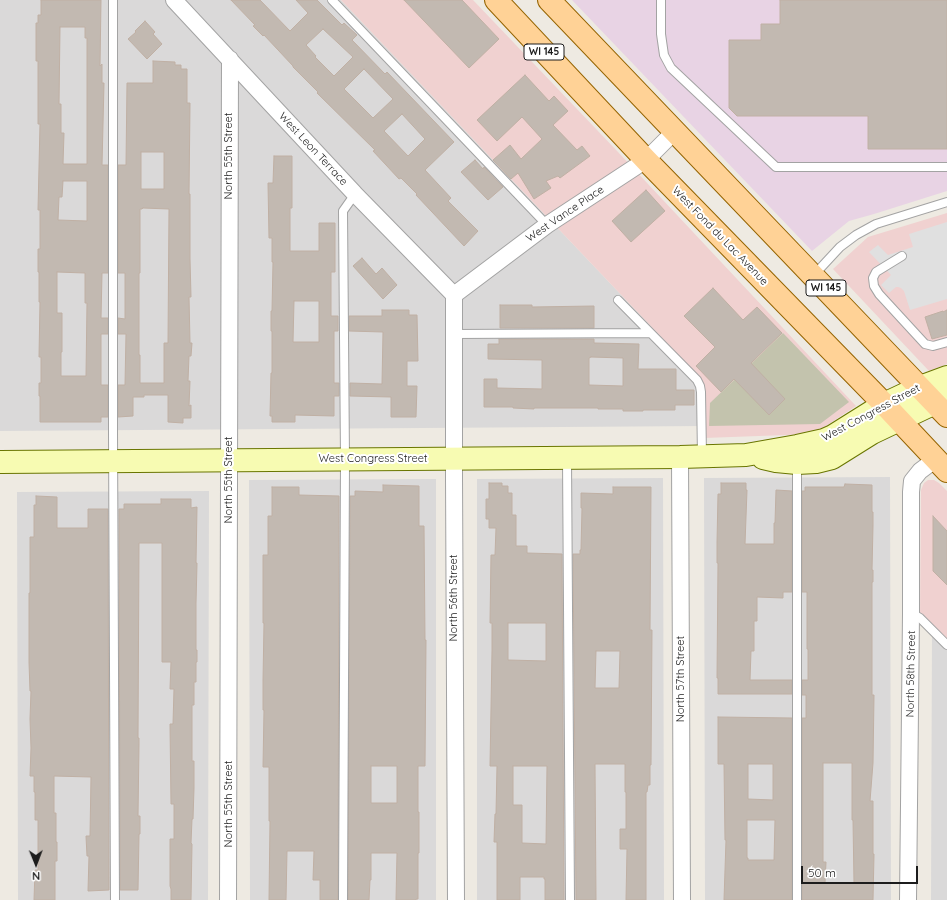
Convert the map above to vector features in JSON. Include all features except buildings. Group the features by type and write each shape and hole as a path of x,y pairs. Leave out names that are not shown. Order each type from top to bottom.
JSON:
{"main road":[{"name":"West Fond du Lac Avenue","path":"496,0 646,160 942,465"},
{"name":"WI 145","path":"549,0 813,276 920,386 943,406"}],"street":[{"name":"West Leon Terrace","path":"174,0 355,194 454,295"},
{"name":"North 55th Street","path":"228,900 230,59"},
{"name":"West Vance Place","path":"454,295 547,225 646,160 675,132"},
{"name":"North 56th Street","path":"454,295 456,900"},
{"name":"West Congress Street","path":"0,462 702,457 746,455 776,461 797,455 833,436 884,404 920,386 947,377"},
{"name":"West Congress Street","path":"797,455 816,462 832,458 872,433 900,421 943,406"},
{"name":"North 57th Street","path":"680,457 682,900"},
{"name":"North 58th Street","path":"908,900 912,614 911,492 912,481 920,471 942,465"}],"lane":[{"path":"113,0 115,900"},
{"path":"332,0 547,225"},
{"path":"661,0 661,34 664,55 671,68 776,167 947,166"},
{"path":"343,900 345,460 343,211 355,194"},
{"path":"813,276 840,247 856,235 876,224 947,202"},
{"path":"902,256 876,272 873,278 874,286 879,294 925,344 933,346 947,342"},
{"path":"618,300 696,380 700,386 702,457"},
{"path":"454,334 650,333"},
{"path":"797,455 797,900"},
{"path":"567,458 570,900"},
{"path":"912,614 920,618 947,646"}],"shaded area":[{"path":"0,0 341,0 703,381 703,426 0,431"},
{"path":"341,0 473,0 856,406 814,434 704,438 703,381"},
{"path":"572,0 947,0 947,191 849,221 812,251"},
{"path":"947,213 947,364 929,371 833,269 868,237"},
{"path":"947,222 947,299 910,310 904,291 901,288 896,287 889,293 881,285 891,275 869,252 878,245 888,255 913,247 909,234"},
{"path":"783,333 849,402 820,424 709,426 710,403"},
{"path":"890,477 891,900 705,900 704,478"},
{"path":"663,478 664,900 477,900 477,479"},
{"path":"436,479 436,900 250,900 249,480"},
{"path":"928,480 934,480 947,491 947,645 920,618 921,490 924,483"},
{"path":"209,491 208,900 18,900 17,492"},
{"path":"932,630 947,645 947,900 931,900"}]}
